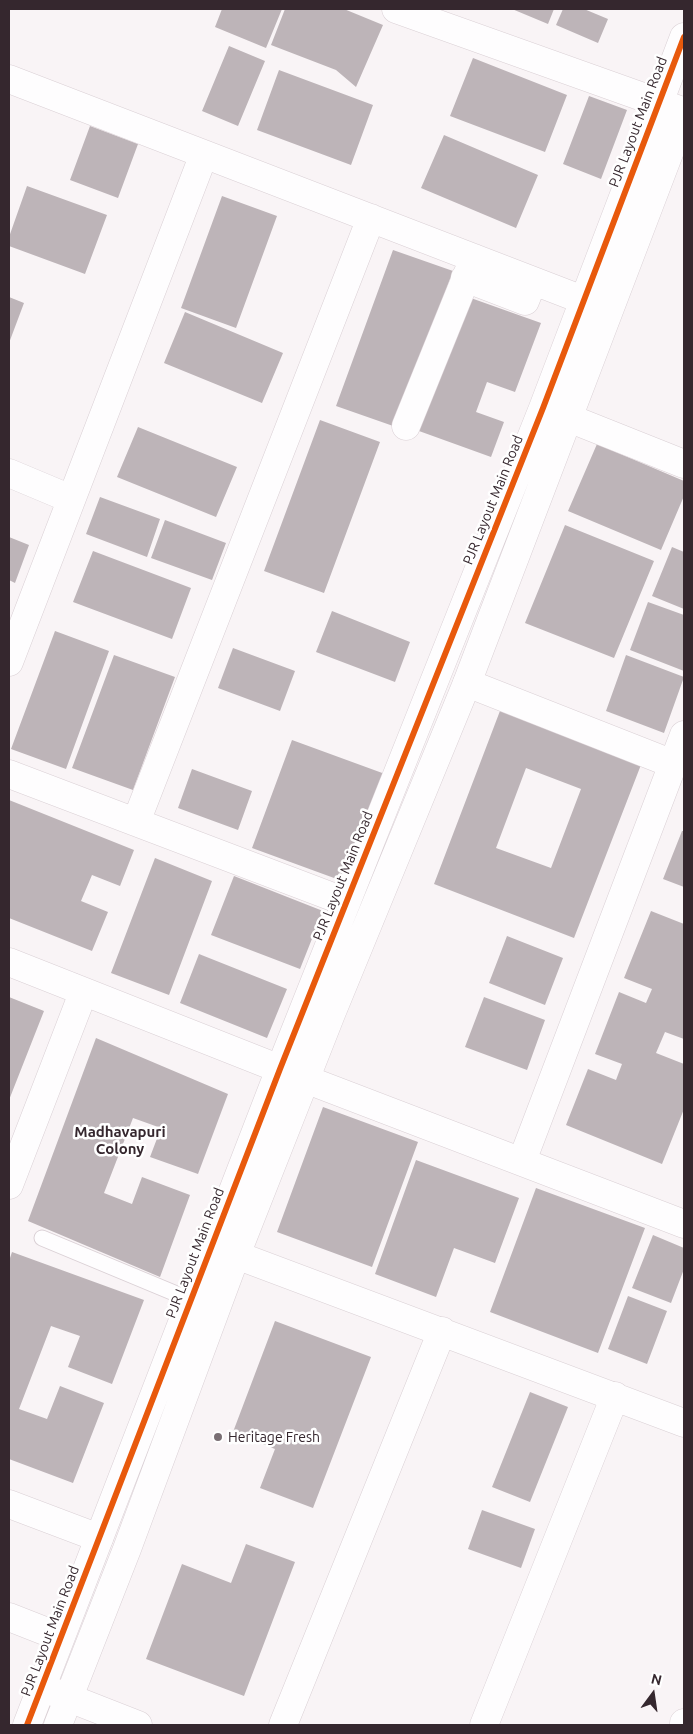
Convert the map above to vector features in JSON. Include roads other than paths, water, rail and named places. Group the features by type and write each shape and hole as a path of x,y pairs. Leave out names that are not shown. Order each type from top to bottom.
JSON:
{"street":[{"path":"58,1725 127,1549 236,1255 293,1074 331,1014 467,683 570,418 684,113 458,19 396,9"},
{"name":"PJR Layout Main Road","path":"27,1725 190,1300 293,1074 307,1003 543,408 684,37"},
{"path":"9,79 371,218 470,268 532,282 583,300"},
{"path":"9,662 204,154"},
{"path":"136,822 371,218"},
{"path":"406,426 470,268"},
{"path":"543,408 684,464"},
{"path":"9,473 72,499"},
{"path":"467,683 673,764"},
{"path":"522,1162 684,735"},
{"path":"9,774 346,902"},
{"path":"9,962 83,993 684,1224"},
{"path":"9,1185 83,993"},
{"path":"307,1003 331,1014"},
{"path":"236,1255 684,1423"},
{"path":"284,1725 442,1331"},
{"path":"484,1725 615,1396"},
{"path":"9,1504 99,1538"},
{"path":"9,1617 60,1637"},
{"path":"41,1687 138,1725"}],"lane":[{"path":"42,1238 190,1300"}],"place":[{"name":"Heritage Fresh","path":"218,1437"}],"district":[{"name":"Madhavapuri Colony","path":"120,1140"}]}
